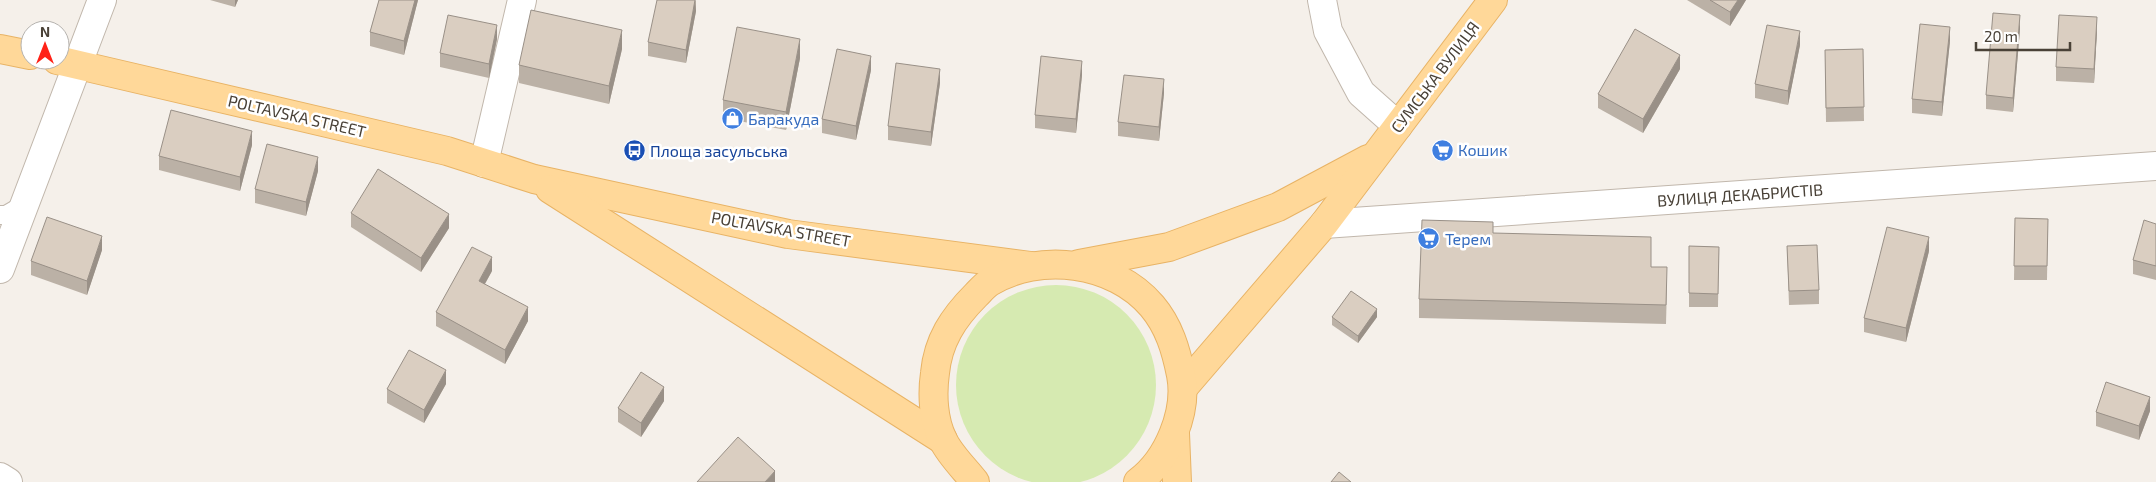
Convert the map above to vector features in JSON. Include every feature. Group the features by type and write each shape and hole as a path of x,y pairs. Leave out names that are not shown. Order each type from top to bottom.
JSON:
{"main road":[{"name":"СУМСЬКА ВУЛИЦЯ","path":"1183,388 1324,224 1493,0"},
{"path":"0,49 20,53"},
{"name":"POLTAVSKA STREET","path":"70,62 447,151 534,179 788,234 1031,266"},
{"path":"975,482 943,440 932,396 937,353 957,313 990,282 1031,266 1075,264 1169,247 1269,210 1376,154"},
{"name":"POLTAVSKA STREET","path":"534,179 943,440"},
{"path":"1075,264 1118,278 1152,306 1175,344 1183,388 1175,433 1177,482"},
{"path":"1138,482 1151,472 1175,433"}],"street":[{"path":"70,58 102,0"},
{"path":"484,163 522,0"},
{"path":"1322,0 1328,31 1361,93 1398,126"},
{"path":"0,269 25,204 66,70"},
{"name":"ВУЛИЦЯ ДЕКАБРИСТІВ","path":"1324,224 2156,166"},
{"path":"0,477 8,482"}],"lane":[{"path":"0,215 6,215 25,204"}],"green space":[{"path":"1046,285 1066,285 1094,292 1112,302 1127,314 1139,329 1149,347 1156,375 1156,395 1149,423 1139,441 1127,456 1112,468 1094,478 1066,485 1046,485 1018,478 1000,468 979,449 963,423 960,414 956,395 956,375 963,347 973,329 992,308 1018,292 1027,289"}],"building":[{"path":"379,0 415,0 404,41 370,32"},
{"path":"657,0 695,0 686,50 648,42"},
{"path":"1710,0 1738,0 1730,12"},
{"path":"531,10 622,30 609,86 519,65"},
{"path":"1993,13 2020,15 2013,98 1986,95"},
{"path":"448,15 497,25 489,64 440,53"},
{"path":"2059,15 2097,17 2094,69 2056,67"},
{"path":"1920,24 1950,27 1942,102 1912,99"},
{"path":"1767,25 1800,31 1788,91 1755,84"},
{"path":"737,27 800,39 786,112 723,100"},
{"path":"1635,29 1680,55 1643,119 1598,94"},
{"path":"837,49 871,56 856,126 822,119"},
{"path":"1863,49 1864,107 1826,108 1825,50"},
{"path":"1041,56 1082,61 1076,119 1035,115"},
{"path":"896,63 940,69 931,132 888,126"},
{"path":"1124,75 1164,79 1159,127 1118,122"},
{"path":"171,110 252,131 240,177 159,156"},
{"path":"267,144 318,157 306,202 255,189"},
{"path":"378,169 449,214 421,258 351,213"},
{"path":"47,217 102,236 87,281 31,261"},
{"path":"2015,218 2048,219 2047,266 2014,266"},
{"path":"1422,220 1493,222 1493,233 1651,237 1651,267 1667,267 1666,305 1419,299"},
{"path":"2144,220 2156,224 2156,266 2133,260"},
{"path":"1887,227 1929,237 1906,328 1864,318"},
{"path":"1817,245 1819,290 1789,291 1787,246"},
{"path":"1689,246 1719,247 1718,294 1689,293"},
{"path":"472,247 492,257 479,281 528,307 505,350 436,312"},
{"path":"1351,291 1377,309 1358,336 1332,317"},
{"path":"409,350 446,370 424,410 387,389"},
{"path":"641,372 664,387 641,423 618,408"},
{"path":"2106,382 2150,397 2139,426 2096,412"},
{"path":"738,437 775,471 765,482 697,482"},
{"path":"1339,472 1351,482 1331,482"}],"place":[{"name":"Баракуда","path":"732,119"},
{"name":"Кошик","path":"1442,150"},
{"name":"Площа засульська","path":"634,151"},
{"name":"Терем","path":"1429,239"}]}
